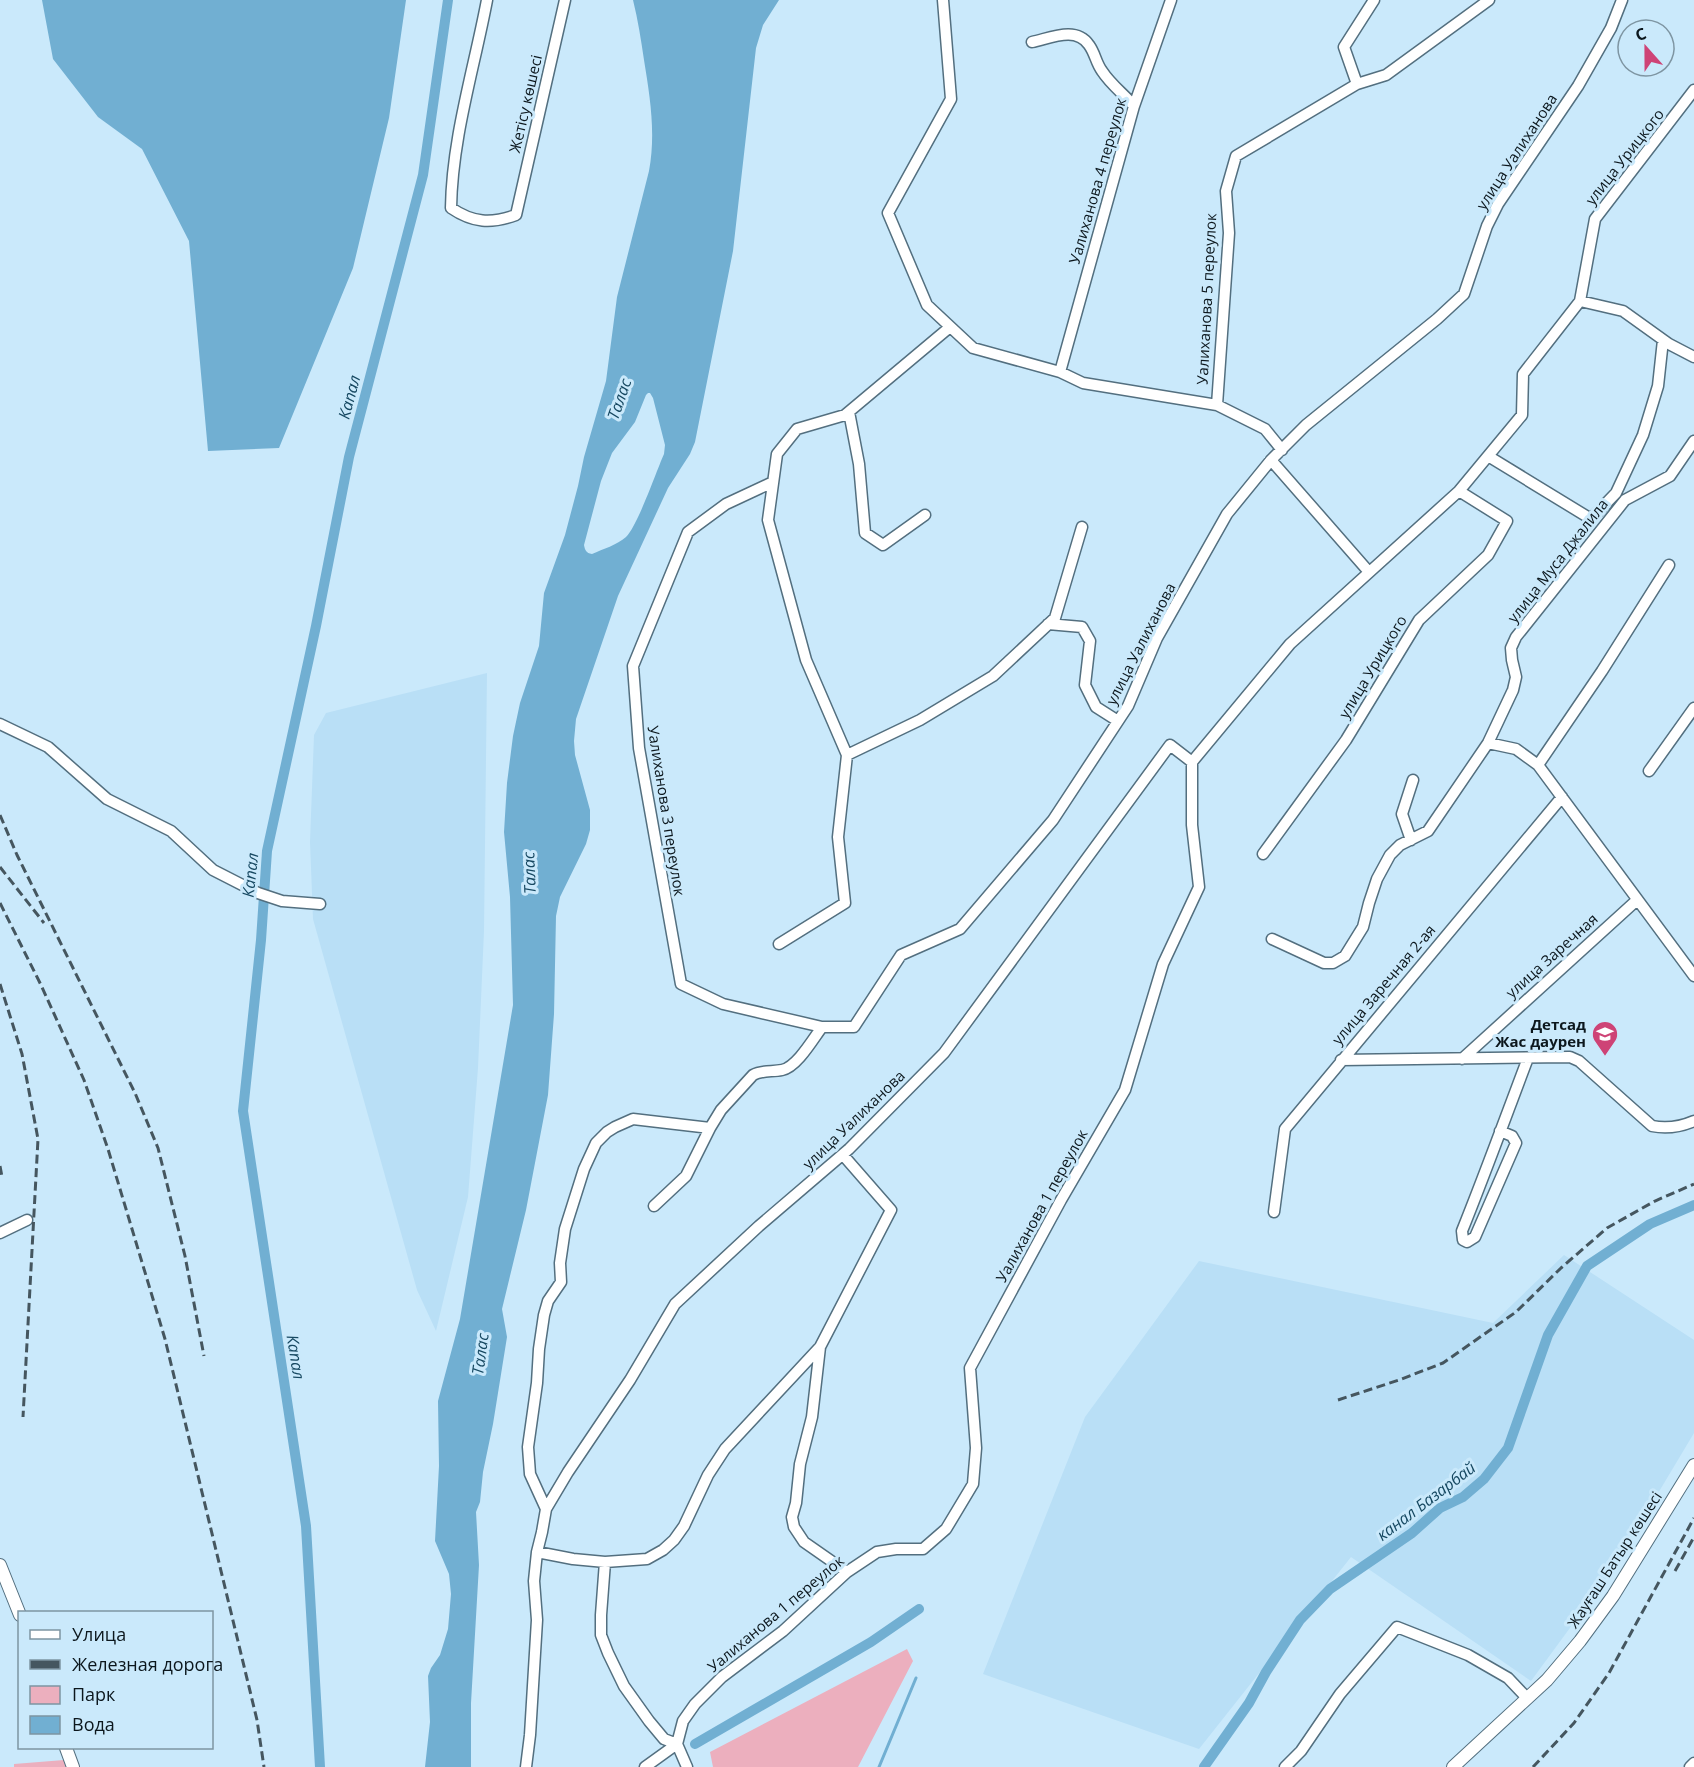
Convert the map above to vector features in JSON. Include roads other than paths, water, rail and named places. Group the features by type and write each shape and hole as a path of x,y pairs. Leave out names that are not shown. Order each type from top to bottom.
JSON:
{"main road":[{"name":"Жауғаш Батыр көшесі","path":"1453,1767 1547,1680 1580,1641 1606,1605 1694,1465"},
{"path":"0,1565 18,1611"},
{"path":"66,1749 73,1767"}],"street":[{"name":"Жетісу көшесі","path":"487,0 471,69 452,181 451,208 465,218 486,221 501,220 516,215 565,0"},
{"path":"943,0 951,99 888,213 927,305 973,348 1060,372 1083,383 1217,405 1265,429 1282,450"},
{"name":"Уалиханова 4 переулок","path":"1060,372 1134,106 1171,0"},
{"path":"1357,84 1344,47 1374,0"},
{"name":"Уалиханова 5 переулок","path":"1217,405 1229,233 1226,192 1236,156 1357,84 1386,75 1489,0"},
{"name":"улица Уалиханова","path":"822,1027 854,1027 901,955 960,929 1053,820 1128,706 1157,638 1227,513 1271,460 1306,425 1437,319 1464,294 1494,211 1578,86 1611,28 1622,0"},
{"path":"1032,42 1068,34 1082,36 1090,46 1101,70 1134,106"},
{"name":"улица Урицкого","path":"1369,572 1460,491 1522,415 1523,374 1580,301 1595,219 1694,90"},
{"path":"1580,301 1623,311 1663,340 1694,357"},
{"path":"778,944 845,903 838,837 847,755 806,660 768,520 777,454 797,429 845,415 950,327"},
{"path":"1488,456 1591,519 1616,493 1642,435 1658,386 1663,340"},
{"path":"849,412 860,464 865,533 883,545 925,514"},
{"name":"улица Муса Джалила","path":"1272,939 1324,963 1340,960 1345,956 1364,927 1377,879 1390,855 1400,845 1428,831 1488,743 1513,690 1516,677 1511,648 1516,637 1625,500 1670,476 1694,441"},
{"path":"1192,762 1290,644 1369,572 1271,460"},
{"name":"Уалиханова 3 переулок","path":"773,482 726,504 688,532 633,666 639,748 681,984 723,1004 822,1027"},
{"name":"улица Урицкого","path":"1263,854 1346,740 1419,620 1488,555 1498,538 1507,521 1460,491"},
{"path":"847,755 920,720 993,676 1055,618 1082,527"},
{"path":"1538,765 1602,671 1669,565"},
{"path":"1048,624 1082,627 1090,641 1084,685 1096,707 1118,721"},
{"path":"1649,771 1694,708"},
{"path":"0,724 48,747 107,799 171,831 213,870 282,901 320,904"},
{"path":"1488,743 1516,749 1538,765 1693,974"},
{"name":"улица Уалиханова","path":"526,1767 537,1620 534,1581 537,1552 546,1509 630,1380 675,1304 759,1226 843,1155 944,1053 1170,745 1192,762"},
{"name":"Уалиханова 1 переулок","path":"677,1744 683,1720 695,1704 722,1677 783,1631 847,1572 877,1552 923,1549 946,1529 973,1484 976,1448 970,1368 1125,1090 1163,964 1199,887 1192,825 1192,762"},
{"path":"1411,840 1402,814 1413,780"},
{"name":"улица Заречная 2-ая","path":"1274,1212 1284,1129 1562,797"},
{"name":"улица Заречная","path":"1461,1059 1637,900"},
{"path":"654,1206 686,1176 721,1110 753,1075 759,1072 784,1070 794,1065 822,1027"},
{"path":"1341,1060 1570,1057 1579,1061 1652,1126 1675,1127 1694,1121"},
{"path":"1500,1131 1512,1136 1516,1141 1475,1237 1467,1242 1463,1240 1462,1231 1485,1174 1500,1131 1528,1058"},
{"path":"546,1509 530,1474 528,1448 544,1315 548,1301 561,1282 560,1263 565,1228 584,1169 596,1143 615,1126 633,1119 710,1128"},
{"path":"537,1552 605,1562 646,1558 663,1550 674,1540 684,1526 708,1475 726,1449 820,1347 891,1210 843,1155"},
{"path":"1485,1174 1500,1181"},
{"path":"0,1233 27,1220"},
{"path":"820,1347 812,1417 800,1464 796,1503 792,1517 794,1527 804,1542 847,1572"},
{"path":"605,1562 601,1616 602,1635 608,1653 624,1686 664,1739 677,1744 687,1767"},
{"path":"1285,1767 1301,1750 1340,1694 1397,1627 1468,1655 1508,1678 1527,1698"},
{"path":"645,1767 677,1744"},
{"path":"1690,1767 1694,1763"}],"water":[{"path":"42,0 406,0 389,118 353,268 279,448 208,451 189,241 142,149 98,117 53,59"},
{"name":"Талас","path":"633,0 779,0 763,25 756,48 733,251 695,442 668,488 618,596 576,719 575,755 590,810 590,830 586,844 560,897 556,916 554,1014 548,1095 526,1210 502,1309 507,1337 483,1472 480,1502 476,1512 479,1565 471,1703 471,1767 425,1767 430,1722 428,1676 440,1655 448,1629 451,1594 449,1574 435,1541 439,1466 438,1401 460,1319 513,1005 510,897 504,832 513,736 520,703 539,646 544,593 565,535 606,381 617,297 651,157 651,115","holes":["650,393 665,445 664,454 631,531 618,542 590,554 584,545 601,481 612,453 635,422 646,395"]}],"waterway":[{"name":"Капал","path":"320,1767 306,1526 243,1111 261,940 267,851 316,626 349,457 423,175 448,0"},
{"name":"канал Базарбай","path":"1204,1767 1249,1703 1300,1620 1330,1589 1412,1533 1440,1508 1463,1497 1484,1479 1508,1448 1548,1335 1587,1266 1650,1224 1694,1205"},
{"path":"695,1744 871,1642 919,1609"},
{"path":"879,1767 916,1678"}],"railway":[{"path":"0,815 17,855 135,1093 158,1148 185,1256 204,1356"},
{"path":"0,867 44,923"},
{"path":"0,903 41,985 84,1080 108,1149 165,1339 257,1720 264,1767"},
{"path":"0,984 22,1054 38,1139 23,1417"},
{"path":"0,1166 2,1177"},
{"path":"1338,1400 1443,1363 1516,1312 1561,1268 1607,1228 1655,1201 1694,1184"},
{"path":"1533,1767 1574,1723 1609,1673 1694,1518"},
{"path":"1675,1571 1694,1537"}],"place":[{"name":"Детсад Жас даурен","path":"1605,1057"}]}
